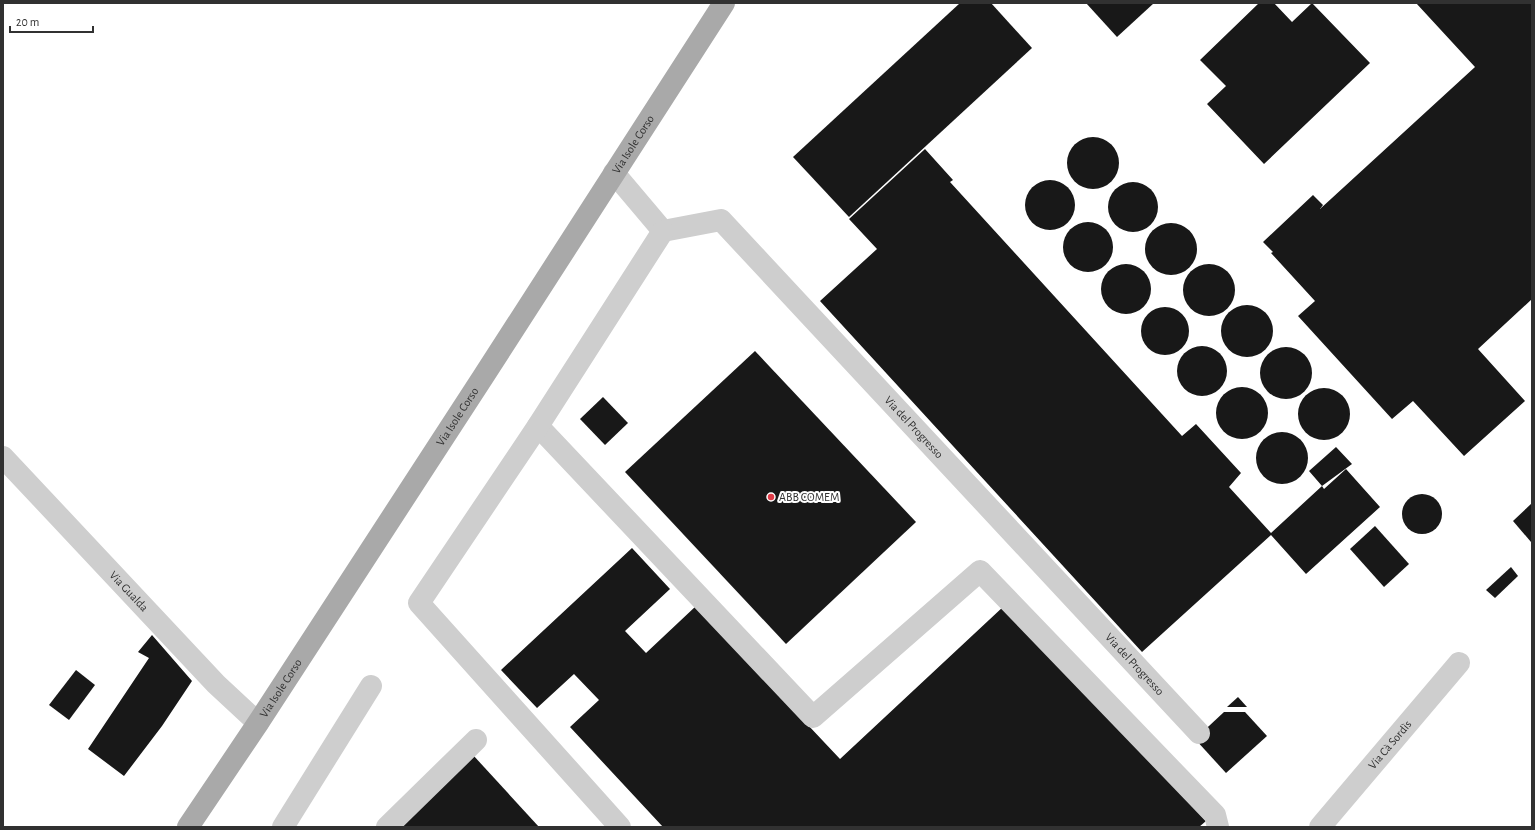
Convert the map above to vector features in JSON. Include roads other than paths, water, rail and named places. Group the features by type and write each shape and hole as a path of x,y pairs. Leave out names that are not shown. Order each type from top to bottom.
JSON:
{"main road":[{"name":"Via Isole Corso","path":"188,827 258,723 479,384 724,3"}],"street":[{"path":"614,173 663,230 538,426 419,603 620,827"},
{"name":"Via del Progresso","path":"663,230 721,220 1199,733"},
{"path":"538,426 813,717 980,571 1215,815 1218,827"},
{"name":"Via Gualda","path":"3,457 216,684 258,723"},
{"name":"Via Cà Sordìs","path":"1320,827 1459,663"},
{"path":"283,827 371,686"},
{"path":"387,827 476,740"}],"place":[{"name":"ABB COMEM","path":"771,497"}]}
